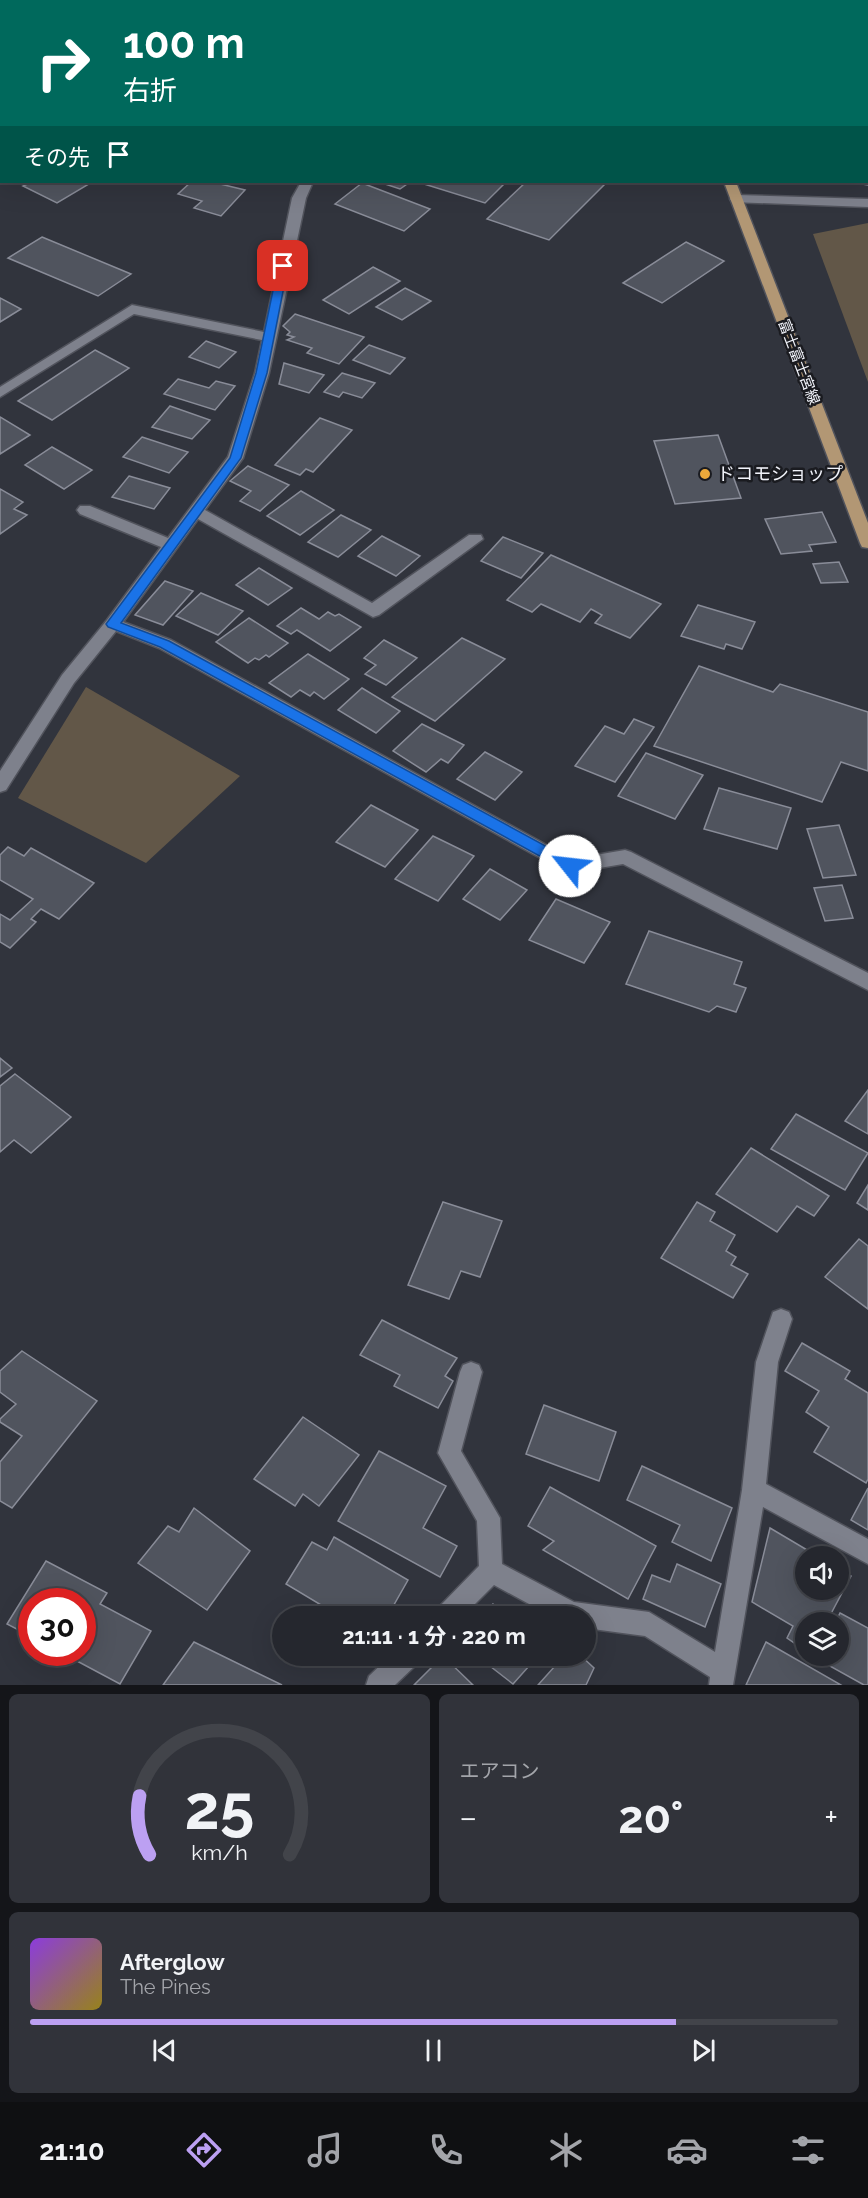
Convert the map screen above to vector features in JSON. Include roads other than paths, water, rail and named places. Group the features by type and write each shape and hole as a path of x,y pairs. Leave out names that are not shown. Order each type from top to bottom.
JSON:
{"main road":[{"name":"富士富士宮線","path":"730,183 868,543"}],"street":[{"path":"0,785 68,679 113,624 235,458 270,337 278,288 299,198 307,183"},
{"path":"737,199 868,203"},
{"path":"0,393 132,309 270,337"},
{"path":"85,510 171,545"},
{"path":"196,511 373,611 475,539"},
{"path":"113,624 165,644 570,866 625,857 868,982"},
{"path":"491,1570 572,1614 649,1624 722,1678 754,1490 767,1362 781,1319"},
{"path":"457,1606 491,1570 488,1518 448,1453 471,1372"},
{"path":"754,1490 868,1552"},
{"path":"378,1685 397,1666"}],"place":[{"name":"ドコモショップ","path":"705,474"}]}
